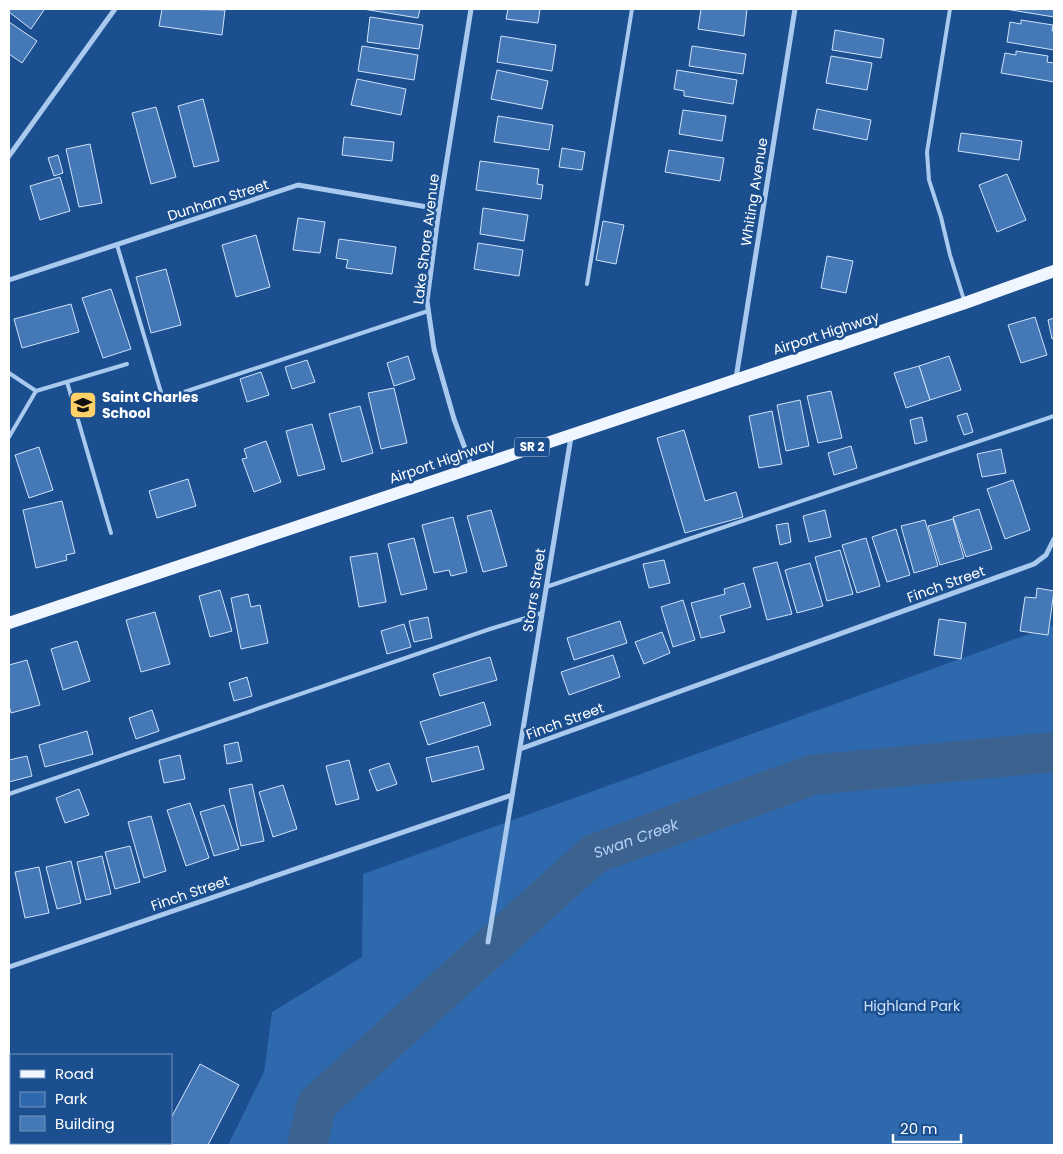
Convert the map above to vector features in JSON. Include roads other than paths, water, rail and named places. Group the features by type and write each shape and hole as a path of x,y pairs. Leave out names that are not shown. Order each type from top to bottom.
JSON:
{"main road":[{"name":"Airport Highway","path":"9,623 965,302 1054,270"}],"street":[{"path":"9,156 115,9"},
{"name":"Lake Shore Avenue","path":"471,9 439,209 427,301 434,349 454,419 472,467"},
{"name":"Whiting Avenue","path":"736,378 795,9"},
{"name":"Dunham Street","path":"9,280 298,185 439,209"},
{"name":"Storrs Street","path":"520,749 572,434"},
{"name":"Finch Street","path":"9,967 512,794 520,749 1034,564 1046,555 1054,539"},
{"path":"488,942 512,794"}],"lane":[{"path":"587,284 632,9"},
{"path":"950,9 927,152 927,168 950,255 965,302"},
{"path":"117,245 163,399 428,311"},
{"path":"9,437 36,391 127,364"},
{"path":"9,373 36,391"},
{"path":"68,382 111,533"},
{"path":"546,587 1054,416"},
{"path":"9,794 490,629 542,613"}],"waterway":[{"name":"Swan Creek","path":"307,1145 317,1104 594,854 812,775 1054,752"}],"place":[{"name":"Saint Charles School","path":"83,405"}],"park label":[{"name":"Highland Park","path":"912,1006"}]}
